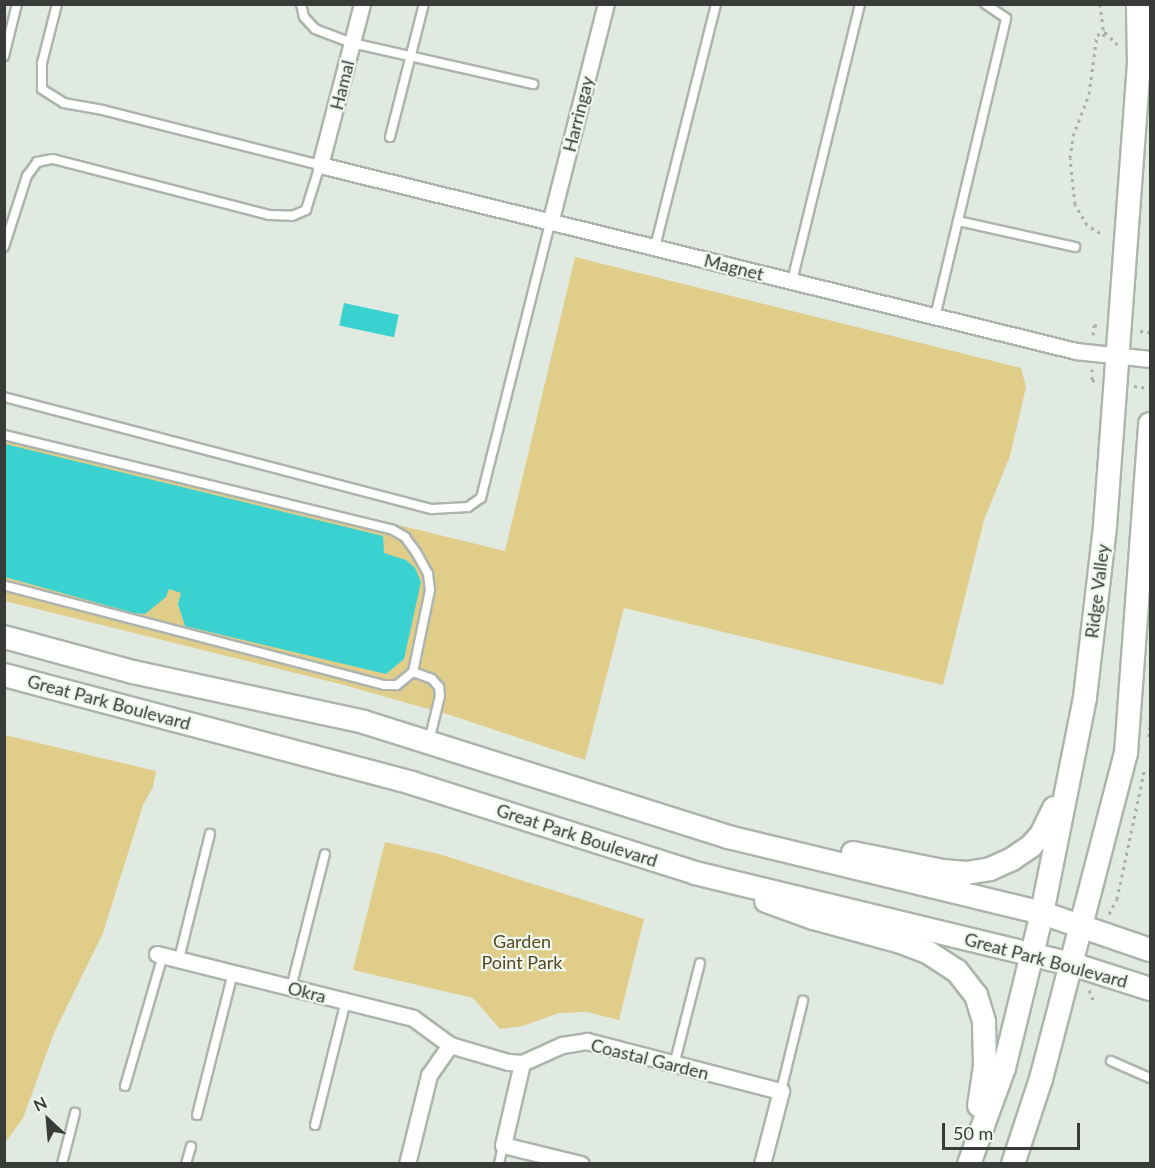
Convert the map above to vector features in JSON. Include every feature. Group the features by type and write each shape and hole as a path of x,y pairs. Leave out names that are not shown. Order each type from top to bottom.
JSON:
{"main road":[{"name":"Ridge Valley","path":"970,1161 1004,1068 1042,913 1085,697 1105,526 1139,64 1138,4"},
{"name":"Ridge Valley","path":"1013,1164 1041,1079 1126,753 1150,424"},
{"name":"Great Park Boulevard","path":"4,637 133,672 310,708 429,742 728,837 1042,913 1150,950"},
{"name":"Great Park Boulevard","path":"4,675 412,783 695,873 1072,964 1150,989"},
{"path":"650,813 943,871 977,872 1012,859 1041,835 1049,821 1076,744"},
{"path":"695,873 813,918 901,942 929,953 967,981 976,995 984,1022 985,1066 970,1161"}],"street":[{"name":"Hamal","path":"320,165 362,4"},
{"name":"Harringay","path":"550,223 606,4"},
{"name":"Magnet","path":"320,165 1076,351 1150,359"},
{"name":"Okra","path":"160,955 413,1018 450,1045"},
{"name":"Coastal Garden","path":"522,1063 562,1045 587,1041 781,1091"},
{"path":"407,1164 429,1075 450,1045 508,1062 522,1063 503,1145 581,1164"},
{"path":"762,1164 781,1091"}],"lane":[{"path":"4,56 17,4"},
{"path":"4,247 27,176 38,162 53,159 269,214 292,216 306,210 320,165 103,110 64,103 42,88 42,63 57,4"},
{"path":"301,4 304,17 315,29 352,43 533,84"},
{"path":"390,137 424,4"},
{"path":"655,248 716,4"},
{"path":"792,281 860,4"},
{"path":"935,317 1006,18 985,4"},
{"path":"958,222 1075,247"},
{"path":"4,397 432,509 468,507 481,498 550,223"},
{"path":"4,435 393,530 405,537 428,574 430,590 413,672 397,685 384,685 4,585"},
{"path":"413,672 432,679 439,687 440,696 429,742"},
{"path":"179,959 210,834"},
{"path":"291,988 325,854"},
{"path":"126,1086 160,955"},
{"path":"674,1065 700,963"},
{"path":"197,1114 233,973"},
{"path":"315,1125 346,1001"},
{"path":"781,1091 803,1001"},
{"path":"1111,1061 1150,1078"},
{"path":"62,1164 75,1113"},
{"path":"499,1164 503,1145"},
{"path":"186,1164 191,1147"}],"path":[{"path":"1100,4 1104,38"},
{"path":"1100,233 1087,225 1075,204 1070,158 1073,136 1089,94 1095,41 1097,35 1105,32"},
{"path":"1149,743 1150,726"},
{"path":"1104,934 1110,909 1117,899 1146,761"},
{"path":"1093,1000 1089,992 1094,971"}],"green space":[{"path":"575,257 1021,368 1026,387 1010,456 984,520 943,685 624,608 585,760 450,715 340,684 5,601 5,429 505,551"},
{"path":"5,735 156,771 153,787 143,805 103,933 54,1033 23,1118 5,1143"},
{"name":"Garden Point Park","path":"385,842 439,854 644,919 619,1020 587,1012 559,1013 523,1026 500,1029 473,998 353,970"}],"water":[{"path":"344,303 399,315 394,337 339,325"},
{"path":"5,444 383,536 384,553 406,560 415,568 421,582 404,659 386,674 185,626 178,604 181,593 169,589 166,597 145,614 134,613 5,577"}]}
